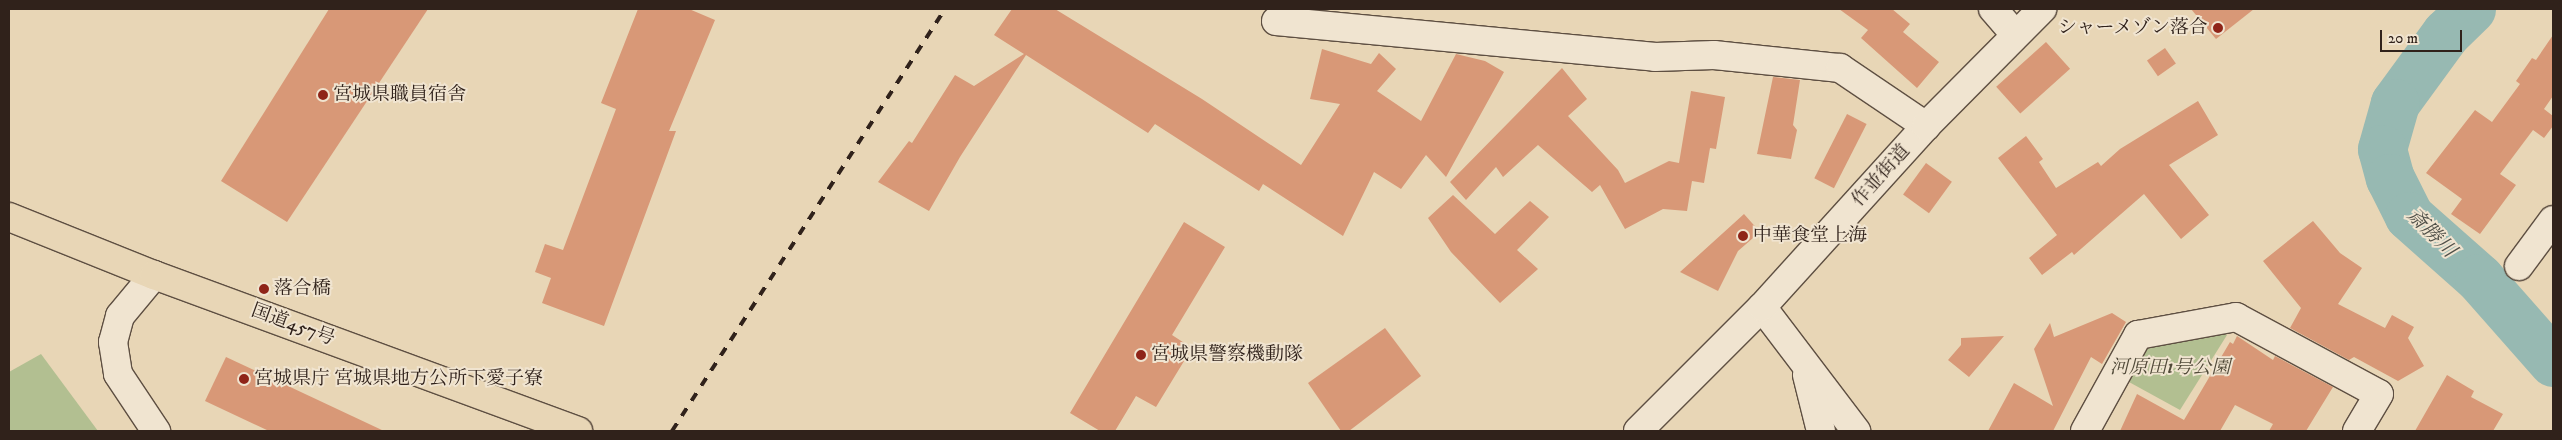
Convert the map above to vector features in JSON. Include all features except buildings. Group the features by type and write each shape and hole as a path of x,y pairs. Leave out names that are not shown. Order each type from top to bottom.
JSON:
{"highway":[{"name":"国道457号","path":"9,216 154,274 578,431"}],"street":[{"path":"1992,9 2015,34"},
{"name":"作並街道","path":"1638,431 1762,307 1926,126 2015,34 2042,9"},
{"path":"1276,20 1655,57 1714,55 1840,68 1926,126"},
{"path":"2519,266 2553,220"},
{"path":"154,274 120,316 113,342 118,374 156,431"},
{"path":"1762,307 1856,431"},
{"path":"2085,431 2138,336 2236,317 2379,394 2357,431"},
{"path":"1804,363 1821,431"}],"green space":[{"name":"河原田1号公園","path":"2217,330 2227,335 2180,410 2129,382 2151,339"},
{"path":"41,354 98,431 9,430 9,372"}],"waterway":[{"name":"斎勝川","path":"2471,9 2446,33 2395,103 2382,149 2390,178 2409,216 2479,278 2553,362"}],"railway":[{"path":"672,431 945,9"}],"place":[{"name":"シャーメゾン落合","path":"2218,28"},
{"name":"宮城県職員宿舎","path":"323,95"},
{"name":"中華食堂上海","path":"1743,236"},
{"name":"落合橋","path":"264,289"},
{"name":"宮城県警察機動隊","path":"1141,355"},
{"name":"宮城県庁 宮城県地方公所下愛子寮","path":"244,379"}]}
